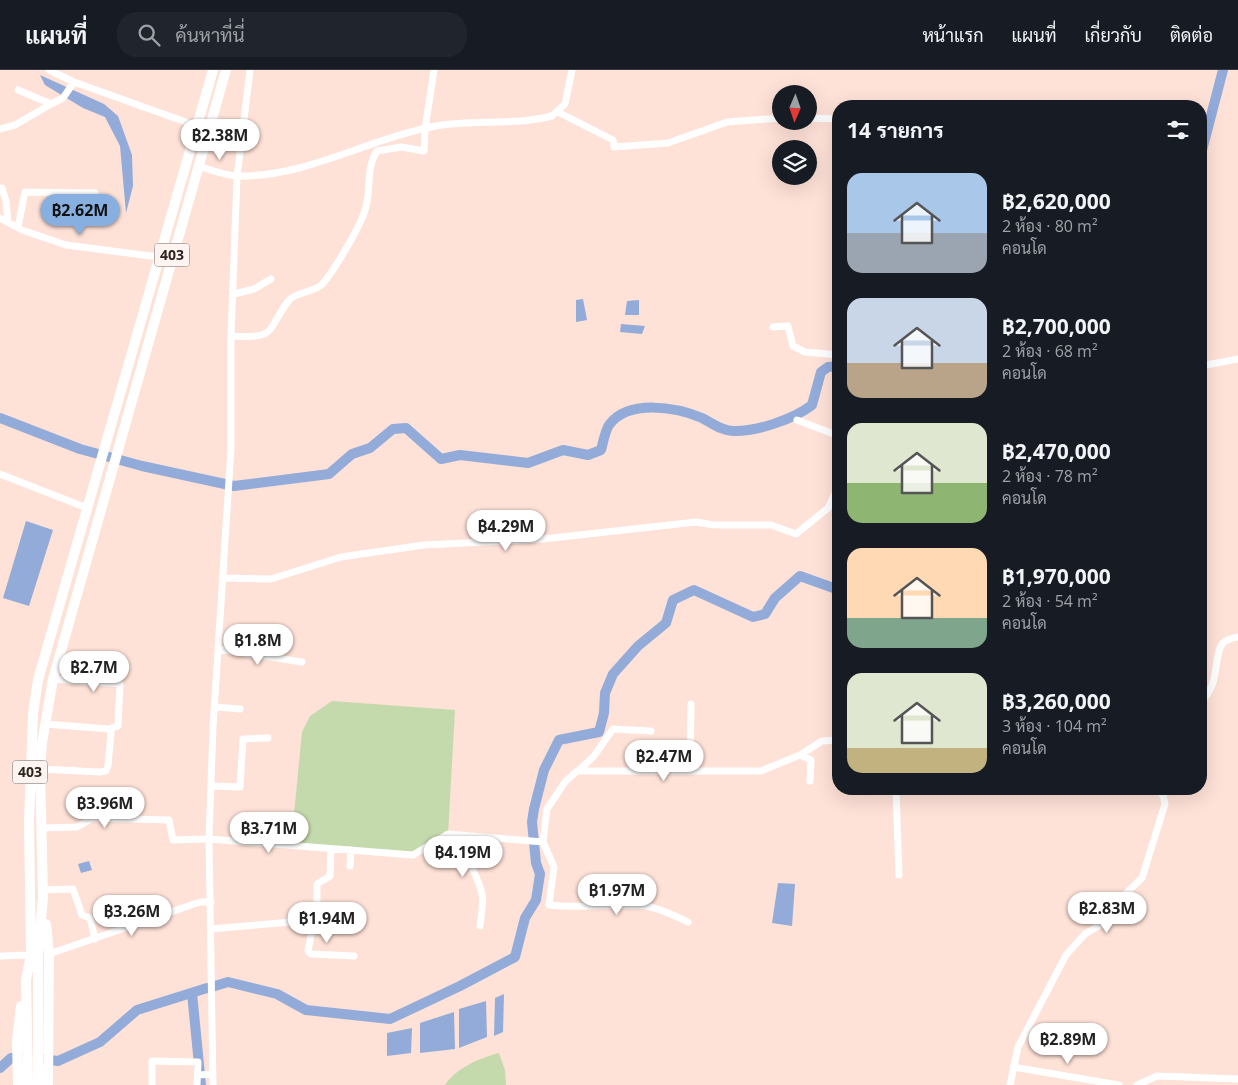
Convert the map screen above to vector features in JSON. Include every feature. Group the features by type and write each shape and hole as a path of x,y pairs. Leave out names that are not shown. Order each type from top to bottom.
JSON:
{"highway":[{"name":"403","path":"22,1083 26,983 31,955 29,822 33,714 38,680 213,70"},
{"name":"403","path":"44,1084 38,954 43,894 40,769 44,724 53,679 119,441 226,70"},
{"path":"43,894 49,954 48,1038 44,1084"},
{"path":"43,894 44,1084"},
{"path":"22,1083 18,1040 23,990 26,983"}],"street":[{"path":"49,70 73,85 196,126"},
{"path":"213,1085 209,839 228,485 236,176 250,70"},
{"path":"231,336 261,336 274,327 290,298 320,286 337,263 365,211 370,161 377,151 401,146 424,151 425,129 434,70"},
{"path":"198,166 236,176 288,170 376,142 442,125 542,118 558,112 565,104 572,70"},
{"path":"0,129 16,125 63,98 73,85"},
{"path":"18,90 52,104"},
{"path":"558,112 612,140 614,147 668,143 727,122 772,119"},
{"path":"818,119 832,120"},
{"path":"0,188 2,188 6,201 8,222"},
{"path":"18,227 24,192 95,193"},
{"path":"0,218 18,227 66,245 159,257"},
{"path":"234,294 254,289 271,279"},
{"path":"773,327 788,326 793,346 805,352 832,354"},
{"path":"1207,365 1238,359"},
{"path":"797,420 832,433"},
{"path":"0,474 87,508"},
{"path":"222,578 271,579 340,558 424,545 543,539 696,522 714,525 771,525 796,534 828,508 832,500"},
{"path":"1207,694 1218,666 1219,650 1223,643 1238,637"},
{"path":"218,648 302,662"},
{"path":"44,724 109,729 118,726 120,684 53,679"},
{"path":"690,771 691,704"},
{"path":"215,707 240,709"},
{"path":"40,769 106,771 111,733 109,729"},
{"path":"652,731 613,729 594,756 565,782 547,809 543,842 554,867 549,905 568,908 607,905 647,906 688,922"},
{"path":"211,786 240,787 243,739 268,738"},
{"path":"578,771 761,771 800,755 822,741 832,740"},
{"path":"800,755 811,760 810,781"},
{"path":"896,795 899,875"},
{"path":"1010,1085 1018,1047 1066,955 1085,934 1108,920 1121,898 1142,878 1165,804 1163,795"},
{"path":"41,828 77,827 93,818 169,820 173,840 209,839 413,855 448,834 543,842"},
{"path":"474,836 469,850 470,866 482,894 480,926"},
{"path":"331,849 330,876 317,884 316,915 308,951 311,954 354,956"},
{"path":"350,866 351,850"},
{"path":"43,894 74,889 82,915 90,918 95,939"},
{"path":"49,954 200,902 211,902"},
{"path":"211,930 314,920"},
{"path":"0,956 31,955"},
{"path":"152,1085 152,1061 198,1062 200,1075 197,1085"},
{"path":"1013,1067 1119,1085"},
{"path":"200,1075 213,1074"},
{"path":"1137,1085 1158,1076 1238,1079"}],"green space":[{"path":"332,701 455,710 448,834 413,855 291,845 302,732 310,716"},
{"path":"499,1053 505,1070 506,1085 445,1085 455,1074 469,1064"}],"water":[{"path":"40,75 104,104 118,116 132,155 133,186 126,213 120,146 105,117 83,108 45,85"},
{"path":"583,299 587,320 576,322 576,300"},
{"path":"639,300 639,315 625,315 627,301"},
{"path":"621,324 645,326 642,334 620,332"},
{"path":"26,521 53,530 29,606 3,598"},
{"path":"89,861 92,870 81,873 78,864"},
{"path":"778,883 795,884 792,926 772,923"},
{"path":"504,994 503,1032 494,1036 495,998"},
{"path":"486,1001 487,1037 459,1048 459,1009"},
{"path":"454,1012 455,1049 420,1053 420,1023"},
{"path":"412,1028 411,1053 387,1056 387,1033"}],"waterway":[{"path":"1207,131 1223,70"},
{"path":"0,418 80,449 142,466 234,486 329,474 352,454 370,448 393,429 406,428 441,459 460,455 528,463 563,450 588,455 601,450 609,425 617,417 628,411 640,408 666,409 691,414 729,431 753,429 785,420 812,405 821,372 832,367"},
{"path":"215,986 228,982 277,994 306,1010 390,1019 460,986 515,957 525,918 536,900 540,874 536,863 532,822 544,770 559,740 599,732 604,713 605,693 613,674 638,646 666,623 673,600 694,590 753,617 765,614 775,598 800,576 832,587"},
{"path":"41,1059 58,1061 100,1042 137,1010 207,988"},
{"path":"192,993 201,1085"},
{"path":"0,1068 11,1058 23,1057"}]}
